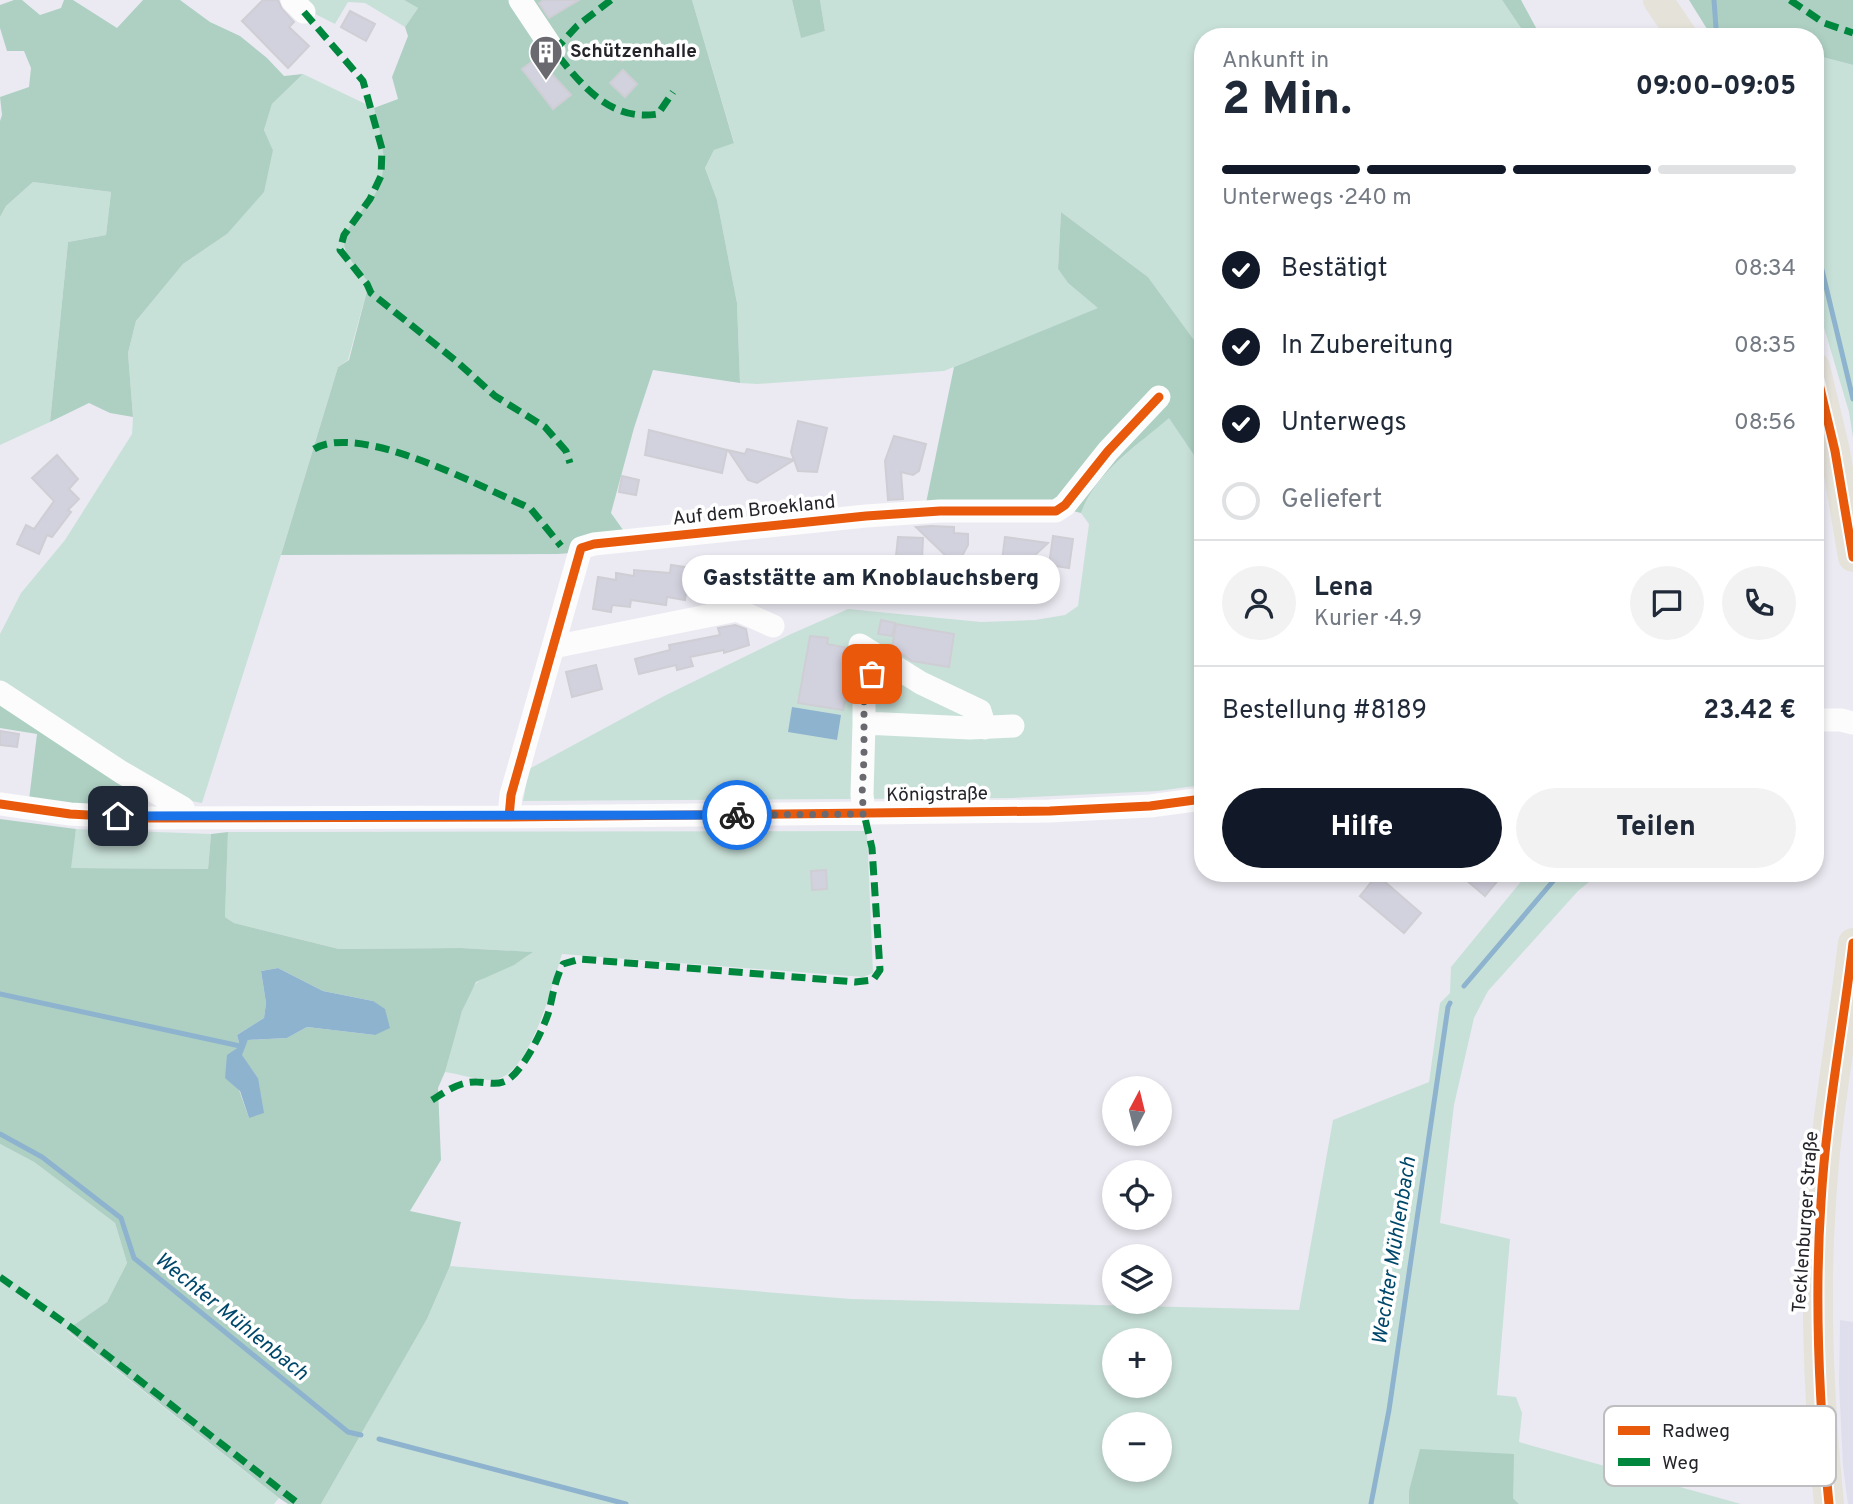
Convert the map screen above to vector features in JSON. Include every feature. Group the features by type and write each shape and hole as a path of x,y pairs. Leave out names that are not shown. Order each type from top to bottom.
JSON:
{"main road":[{"path":"1658,0 1677,28"},
{"path":"1824,432 1853,557"},
{"name":"Tecklenburger Straße","path":"1820,1406 1816,1328 1822,1187 1853,943"},
{"name":"Tecklenburger Straße","path":"1827,1486 1829,1504"}],"street":[{"path":"520,0 554,51"},
{"name":"Auf dem Broekland","path":"509,817 511,795 578,555 585,546 866,516 940,511 1056,511 1065,505 1108,451 1160,397"},
{"path":"553,647 737,610 772,626"},
{"path":"860,645 921,683 980,711 985,728"},
{"path":"864,814 864,690 879,658"},
{"path":"0,692 110,765 183,808 186,818"},
{"path":"1824,720 1853,723"},
{"path":"864,723 985,728 1013,726"},
{"name":"Königstraße","path":"0,803 69,814 186,818 1050,811 1150,806 1194,800"}],"shaded area":[{"path":"1840,1320 1853,1322 1853,1504 1848,1504 1843,1466 1839,1383"}],"green space":[{"path":"22,0 40,15 61,8 64,0 73,0 117,28 143,0 180,0 210,22 240,36 284,76 303,74 272,104 264,130 273,150 264,192 227,234 183,264 136,321 128,353 133,417 110,413 89,403 50,422 68,242 106,235 111,192 33,182 6,206 0,217 0,97 29,87 31,68 24,51 7,51 0,28 0,5"},
{"path":"296,0 404,0 418,8 405,27 365,3 348,2 335,24 305,9"},
{"path":"404,0 515,0 525,6 534,0 692,0 734,143 714,150 705,168 717,200 737,303 740,383 653,370 611,513 636,548 558,554 281,555 338,367 349,360 369,283 348,256 344,241 353,222 375,194 382,178 383,148 374,108 398,99 392,77 408,36 405,27 418,8"},
{"path":"692,0 792,0 801,37 825,31 820,0 1502,0 1521,28 1194,28 1194,340 1148,277 1061,212 1058,269 1068,283 1099,308 944,371 740,383 737,303 717,200 705,168 714,150 734,142"},
{"path":"792,0 820,0 825,31 801,38"},
{"path":"1502,0 1521,0 1536,28 1521,28"},
{"path":"1689,0 1853,0 1853,65 1824,57 1824,28 1706,28"},
{"path":"1824,57 1853,65 1853,438 1849,412 1824,327"},
{"path":"303,74 374,108 384,147 383,175 378,190 357,216 343,252 369,283 348,360 338,367 202,803 148,793 0,698 0,634 21,593 65,540 132,434 128,353 136,321 183,264 227,234 273,150 264,130 272,104"},
{"path":"33,182 111,192 106,235 68,242 50,422 0,445 0,217 6,206"},
{"path":"1061,212 1148,277 1194,340 1194,455 1169,418 1107,472 1096,485 1081,513 1045,504 926,503 954,367 1098,308 1068,283 1058,269"},
{"path":"1169,417 1194,455 1194,786 1158,791 1013,798 523,801 529,769 666,695 848,609 981,622 1035,620 1065,615 1078,606 1089,524 1081,513 1096,486 1119,461"},
{"path":"0,698 148,793 142,810 29,800 37,734 0,728"},
{"path":"0,819 76,829 71,868 208,869 211,834 228,832 225,917 234,923 339,949 461,948 533,952 514,965 476,982 462,1011 438,1088 441,1160 410,1211 461,1222 450,1266 427,1319 321,1504 288,1504 279,1498 67,1330 107,1302 127,1263 115,1223 34,1162 0,1144","holes":["278,968 323,991 373,1001 375,1035 307,1027 287,1038 248,1040 241,1055 258,1078 249,1118 227,1056 240,1046 237,1035 264,1018 266,1003 261,971"]},
{"path":"76,829 211,834 208,869 70,868"},
{"path":"867,831 873,973 863,977 562,954 546,1006 529,1046 519,1063 507,1075 494,1080 445,1072 458,1023 468,996 479,981 520,961 532,952 461,948 339,949 234,923 225,917 228,832"},
{"path":"1521,882 1589,882 1488,991 1474,1018 1454,1105 1440,1223 1510,1239 1497,1395 1516,1397 1522,1413 1519,1442 1604,1466 1604,1486 1677,1486 1741,1504 1519,1504 1513,1498 1409,1491 1409,1504 321,1504 427,1319 450,1266 851,1299 1102,1305 1102,1314 1172,1314 1172,1307 1299,1310 1333,1120 1429,1082 1440,1003 1450,993 1451,967"},
{"path":"0,1144 34,1162 115,1223 127,1263 107,1302 67,1331 279,1498 274,1504 0,1504"},
{"path":"1420,1449 1514,1454 1513,1498 1519,1504 1409,1504 1409,1491"}],"water":[{"path":"792,707 841,715 837,740 788,732"},
{"path":"278,968 323,991 373,1001 385,1009 390,1028 375,1035 307,1027 287,1038 248,1040 242,1055 258,1078 264,1113 249,1118 240,1091 225,1078 227,1055 240,1046 237,1035 264,1018 266,1003 261,971"}],"building":[{"path":"263,0 278,0 294,22 289,27 309,46 288,68 242,21"},
{"path":"544,0 579,0 549,18 539,3"},
{"path":"350,11 375,24 366,41 341,27"},
{"path":"618,44 624,44 628,48 629,54 622,61 614,54 614,48"},
{"name":"Schützenhalle","path":"537,58 571,95 553,109 522,69"},
{"path":"623,70 637,84 625,97 610,83"},
{"path":"798,421 827,428 817,472 798,471 791,452"},
{"path":"649,430 727,450 722,473 645,455"},
{"path":"894,436 926,444 919,471 913,475 901,472 903,499 888,500 885,461"},
{"path":"747,449 794,460 757,483 748,480 728,450 745,454"},
{"path":"57,455 78,479 69,489 79,499 68,510 71,512 52,537 47,535 39,554 17,544 26,525 34,529 54,501 32,478"},
{"path":"622,476 639,480 636,495 619,492"},
{"path":"916,527 954,527 954,533 968,534 968,545 961,558 947,557"},
{"path":"1053,536 1073,539 1069,568 1049,565"},
{"path":"898,537 923,538 922,560 913,560 905,567 896,556"},
{"path":"1005,537 1048,543 1019,570 1016,563 1002,561"},
{"path":"751,562 783,582 769,603 738,583"},
{"path":"707,563 725,565 720,597 686,592 685,600 667,597 666,605 631,600 630,607 612,605 611,612 593,609 598,577 616,580 616,573 634,576 634,570 670,573 671,565 706,570"},
{"path":"800,578 820,589 812,602 792,591"},
{"path":"881,620 895,623 892,636 878,634"},
{"path":"896,624 954,634 949,667 912,661 892,648"},
{"path":"735,625 746,629 749,645 724,653 724,650 690,657 693,666 677,670 676,665 639,674 635,659 670,650 669,645 720,635 718,628"},
{"path":"810,636 828,638 827,644 847,648 860,662 851,683 850,701 845,701 843,710 798,703"},
{"path":"596,665 602,689 572,697 566,672"},
{"path":"0,731 19,734 17,747 0,745"},
{"path":"826,870 827,889 812,890 811,871"},
{"path":"1371,882 1385,882 1421,913 1404,933 1360,896"},
{"path":"1469,882 1497,882 1485,896"}],"waterway":[{"name":"Wechter Mühlenbach","path":"1714,0 1716,28"},
{"name":"Wechter Mühlenbach","path":"1824,278 1853,399"},
{"name":"Wechter Mühlenbach","path":"1464,986 1552,882"},
{"path":"0,994 240,1046"},
{"name":"Wechter Mühlenbach","path":"1371,1504 1389,1410 1450,1003"},
{"name":"Wechter Mühlenbach","path":"0,1134 42,1157 121,1218 134,1258 348,1432 361,1435"},
{"name":"Wechter Mühlenbach","path":"379,1439 626,1504"}],"marked path":[{"path":"611,0 577,26 554,51 598,98 625,112 658,114 673,92"},
{"path":"1790,0 1824,23 1853,33"},
{"path":"304,12 363,81 382,149 381,176 370,199 344,235 340,250 371,293 455,360 495,396 545,427 566,451 570,463"},
{"path":"314,449 334,443 359,444 388,450 449,471 531,509 561,546"},
{"path":"432,1100 465,1083 497,1083 510,1078 524,1062 542,1029 563,964 580,959 855,982 873,980 880,970 872,848 864,814"},
{"path":"0,1277 72,1328 299,1504"}],"cycle path":[{"path":"509,817 511,795 581,548 594,544 866,516 940,511 1056,511 1065,505 1108,451 1159,397"},
{"path":"1824,405 1835,451 1853,557"},
{"path":"0,804 70,814 142,818 509,817 1050,811 1150,806 1194,800"},
{"path":"1822,1406 1818,1278 1823,1169 1853,943"},
{"path":"1828,1486 1829,1504"}],"way so far":[{"path":"737,815 864,814 864,690 872,674"}],"place":[{"name":"Schützenhalle","path":"546,82"},
{"name":"Gaststätte am Knoblauchsberg","path":"872,674"}],"route":[{"path":"118,816 186,818 737,815"}]}
